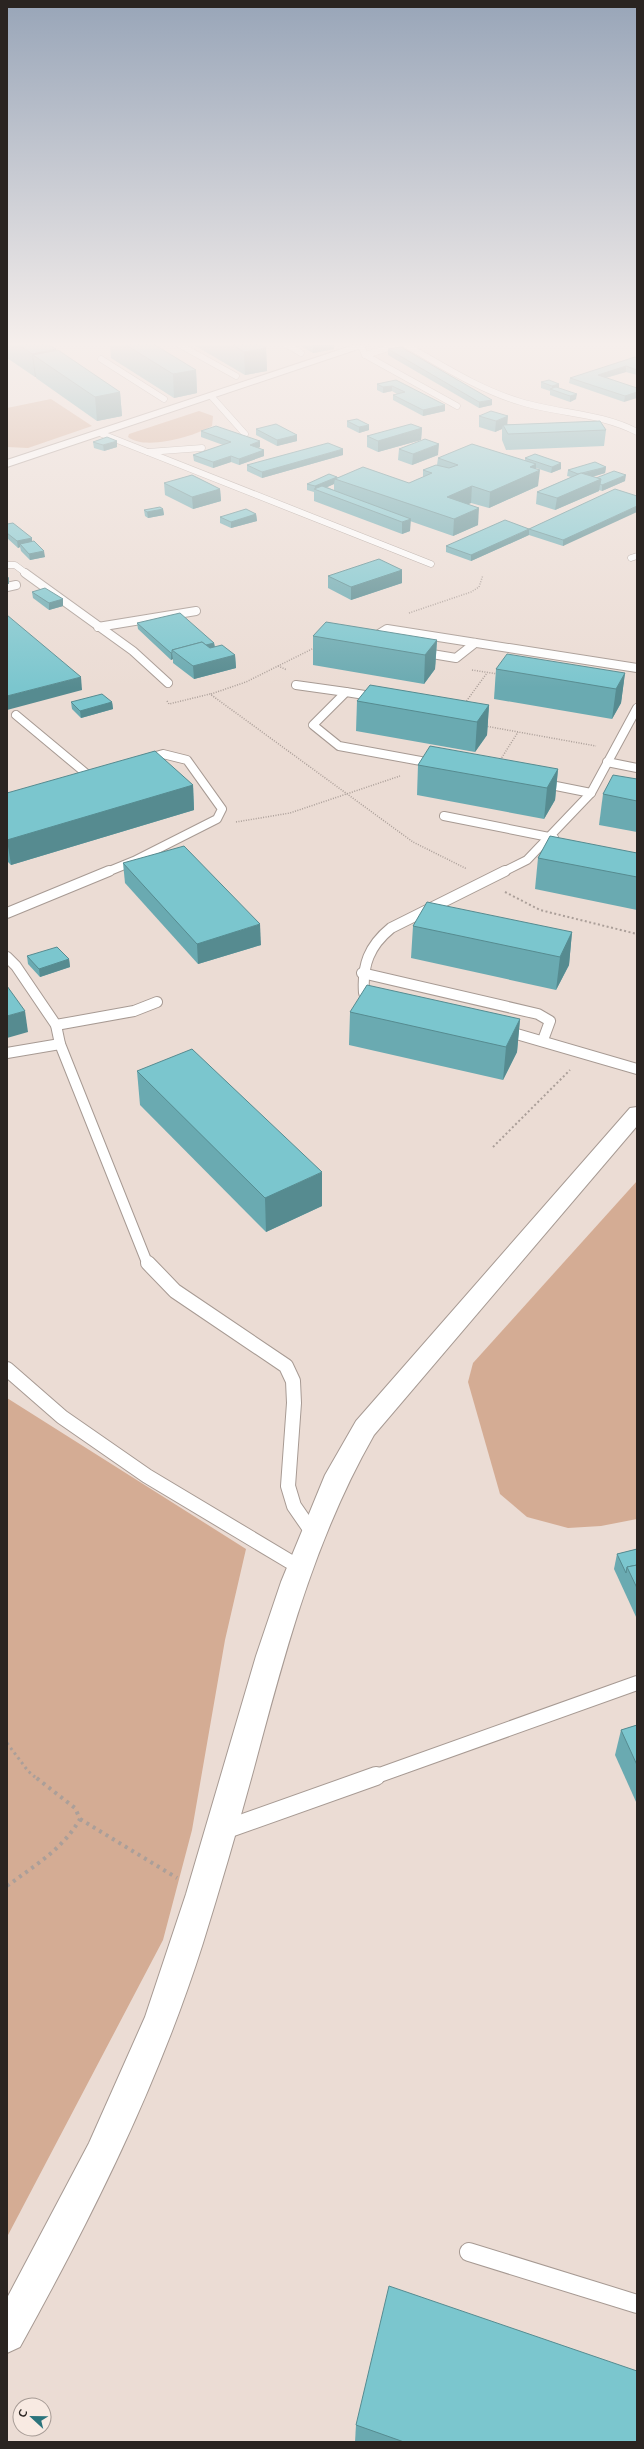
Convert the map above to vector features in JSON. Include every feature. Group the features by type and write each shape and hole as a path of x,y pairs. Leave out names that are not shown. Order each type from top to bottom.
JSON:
{"main road":[{"path":"7,464 22,459"},
{"path":"7,2334 68,2226 141,2067 177,1971 221,1831 263,1679 299,1567 312,1532 339,1473 365,1428 637,1113"}],"lane":[{"path":"160,459 431,564"},
{"path":"7,565 15,565 98,627 133,651 168,683"},
{"path":"7,587 16,584"},
{"path":"98,627 196,610"},
{"path":"386,646 378,645 379,634 388,629 631,670"},
{"path":"409,650 456,658 475,643"},
{"path":"512,660 516,650"},
{"path":"296,685 389,699"},
{"path":"346,692 313,725 339,746 443,765"},
{"path":"388,1002 372,998 364,993 362,973 372,945 380,936 392,928 526,860 591,792 637,708"},
{"path":"16,714 92,774 74,779"},
{"path":"7,913 134,861 180,836 217,819 222,809 186,760 163,754 133,763"},
{"path":"607,762 637,768"},
{"path":"530,781 591,792"},
{"path":"444,816 563,840"},
{"path":"534,852 548,855"},
{"path":"7,957 16,966 56,1025 60,1044 146,1260 175,1291 286,1366 293,1381 294,1403 288,1486 294,1506 312,1532"},
{"path":"362,973 538,1014 550,1021 543,1040"},
{"path":"56,1025 134,1011 157,1002"},
{"path":"496,1029 543,1040 637,1069"},
{"path":"7,1053 60,1044"},
{"path":"7,1369 62,1417 147,1476 299,1567"},
{"path":"221,1831 637,1683"},
{"path":"469,2252 637,2304"}],"path":[{"path":"407,614 471,592 479,587 483,575"},
{"path":"462,708 487,672"},
{"path":"164,698 169,704 210,694 413,842 540,910 637,934"},
{"path":"482,725 614,749"},
{"path":"496,768 518,732"},
{"path":"200,828 290,814 346,793 443,765"},
{"path":"494,1147 588,1053"},
{"path":"7,1743 28,1771 75,1808 80,1819 201,1893"},
{"path":"7,1886 64,1843 74,1831 80,1819"}],"shaded area":[{"path":"637,1181 637,1519 601,1526 568,1528 527,1517 500,1494 468,1382 473,1363"},
{"path":"7,1398 246,1549 225,1640 192,1830 163,1940 7,2237"}],"building":[{"path":"205,459 221,459 213,462"},
{"path":"268,459 307,459 262,472 247,465"},
{"path":"442,459 521,459 536,464 530,467 540,470 490,492 472,486 447,497 479,508 454,519 335,479 363,467 409,483 432,473 423,470 436,465 449,468 458,465"},
{"path":"529,459 550,459 561,463 552,467"},
{"path":"595,462 606,467 578,474 568,470"},
{"path":"614,471 626,475 602,485 600,484 601,479 596,478"},
{"path":"581,473 601,479 557,498 537,492"},
{"path":"329,474 337,477 315,486 307,484"},
{"path":"192,475 220,489 192,497 164,483"},
{"path":"322,486 411,519 402,522 314,489"},
{"path":"615,489 637,496 637,506 563,540 529,529"},
{"path":"160,507 163,509 147,512 144,510"},
{"path":"246,509 256,514 231,522 220,517"},
{"path":"505,520 529,529 471,555 446,546"},
{"path":"13,523 32,538 17,541 7,533 7,524"},
{"path":"34,541 44,551 29,554 20,544"},
{"path":"379,559 402,570 351,587 328,576"},
{"path":"45,588 63,599 49,603 32,592"},
{"path":"180,613 214,643 206,645 202,642 172,650 171,653 137,623"},
{"path":"7,615 81,677 7,696"},
{"path":"326,622 437,640 425,655 313,636"},
{"path":"202,642 210,648 222,645 235,655 193,666 172,650"},
{"path":"507,654 625,673 616,689 496,669"},
{"path":"370,685 489,705 477,722 357,701"},
{"path":"102,694 112,702 80,711 71,702"},
{"path":"430,746 558,769 547,788 418,765"},
{"path":"155,751 193,785 7,840 7,793"},
{"path":"613,775 637,779 637,801 603,794"},
{"path":"550,836 637,853 637,877 538,858"},
{"path":"184,846 260,924 197,944 123,863"},
{"path":"427,902 572,932 560,957 413,926"},
{"path":"57,947 69,959 39,969 27,956"},
{"path":"367,985 520,1019 506,1047 350,1012"},
{"path":"7,986 25,1011 7,1016"},
{"path":"192,1049 322,1172 265,1198 137,1071"},
{"path":"637,1549 637,1565 627,1567 626,1573 617,1554"},
{"path":"637,1565 637,1588 627,1567"},
{"path":"637,1725 637,1765 621,1730"},
{"path":"389,2286 637,2371 637,2442 404,2442 356,2425"}]}
